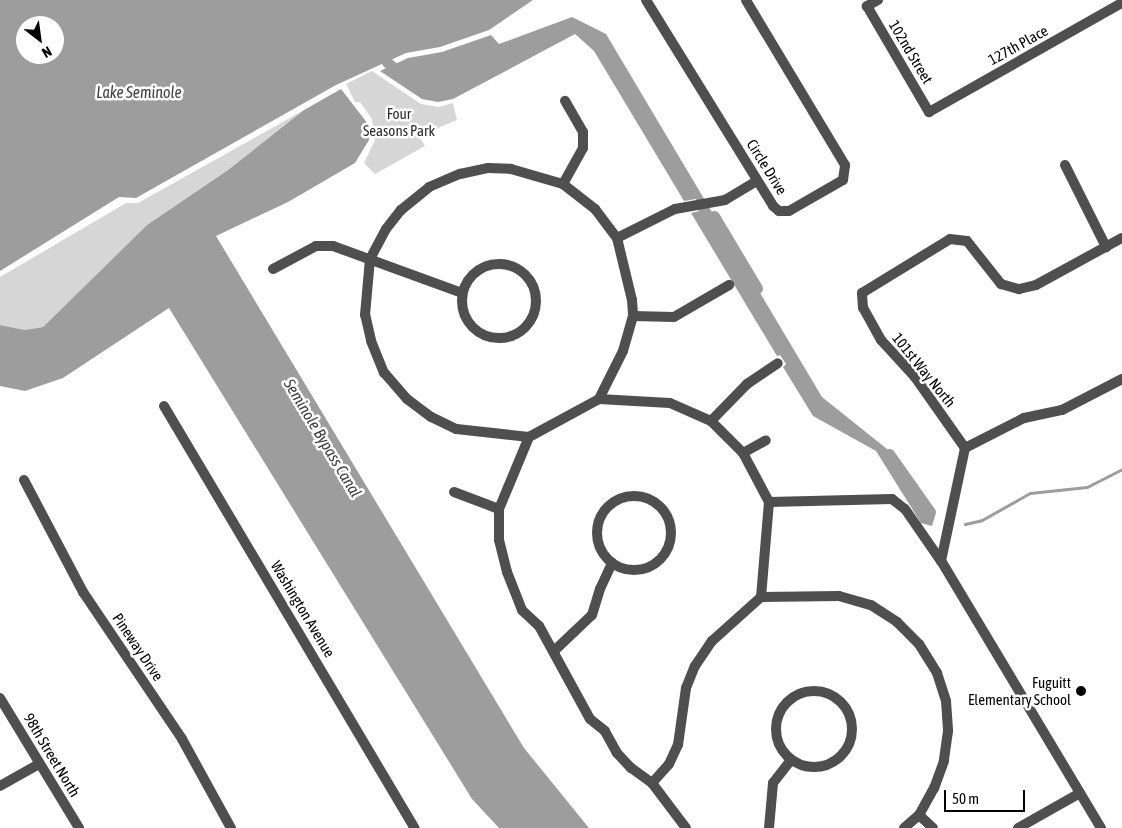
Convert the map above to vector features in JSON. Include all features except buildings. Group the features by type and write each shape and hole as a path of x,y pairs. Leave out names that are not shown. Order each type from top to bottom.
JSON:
{"street":[{"name":"Circle Drive","path":"646,0 773,206 779,211 789,211 843,180 846,165 746,0"},
{"name":"102nd Street","path":"878,0 867,6 929,112"},
{"name":"127th Place","path":"929,112 1122,4"},
{"path":"563,184 583,148 583,132 565,101"},
{"path":"1065,165 1106,247 1122,238"},
{"path":"598,399 623,350 633,316 632,300 617,238 581,195 563,184 511,169 488,168 444,180 429,187 401,210 386,229 370,259 365,315 371,340 384,373 407,399 431,417 456,429 529,437 598,399 670,402 711,421 743,453 769,502 761,597"},
{"path":"617,238 675,209 725,200 757,181"},
{"name":"101st Way North","path":"965,448 915,377 881,340 863,308 862,293 950,239 967,241 1001,284 1019,289 1036,285 1106,247"},
{"path":"273,269 316,246 333,246 462,293"},
{"path":"500,264 516,268 530,279 536,297 534,314 522,331 503,339 486,337 472,328 462,311 462,293 472,275 486,266 500,264"},
{"path":"633,316 674,318 729,285"},
{"path":"711,421 747,384 778,363"},
{"path":"941,562 965,448 1024,418 1062,410 1122,379"},
{"name":"Washington Avenue","path":"164,406 415,828"},
{"path":"529,437 499,509 499,540 507,572 522,610 539,626 590,720 605,731 617,752 631,768 652,783 686,828"},
{"path":"743,453 766,440"},
{"name":"Pineway Drive","path":"24,480 83,592 182,739 230,828"},
{"path":"454,492 499,509"},
{"path":"634,495 649,498 662,507 670,520 672,536 667,551 657,563 642,570 627,570 612,564 602,552 597,537 598,522 606,508 618,498 634,495"},
{"path":"769,502 892,500 905,509 941,562 1101,828"},
{"path":"554,651 592,615 600,589 612,564"},
{"path":"652,783 669,764 678,745 686,688 695,666 712,641 761,597 839,596 871,605 897,622 919,644 937,673 946,701 948,731 944,761 934,788 919,816 904,828"},
{"path":"804,691 821,691 836,697 848,710 852,727 849,744 839,758 824,766 807,766 791,760 780,747 775,730 778,714 788,700 804,691"},
{"name":"98th Street North","path":"0,698 79,828"},
{"path":"769,828 772,783 791,760"},
{"path":"0,786 39,764"},
{"path":"1018,828 1080,792"},
{"path":"919,816 933,828"}],"green space":[{"name":"Four Seasons Park","path":"372,71 421,104 439,107 453,103 457,120 419,136 425,146 375,174 364,163 375,140 372,119 360,102 355,102 346,84"},
{"path":"304,110 228,170 147,225 43,327 25,330 0,325 0,277 126,203 138,203"}],"water":[{"name":"Lake Seminole","path":"0,0 533,0 489,30 440,47 406,53 336,85 136,198 119,197 0,271"},
{"path":"572,17 606,34 822,397 887,449 917,499 933,507 935,516 932,526 921,523 876,451 813,416 783,367 786,364 780,355 777,356 691,213 699,211 696,199 684,201 594,51 575,34 453,99 438,102 422,99 380,71 408,58 442,52 491,35 499,44"},
{"name":"Seminole Bypass Canal","path":"341,89 368,124 369,140 355,163 288,202 216,236 524,748 589,828 499,828 472,799 169,308 63,378 25,391 0,386 0,325 25,330 43,327 147,225 228,170 304,110"}],"waterway":[{"path":"387,62 402,76"},
{"path":"714,216 757,288"},
{"path":"889,454 930,512"},
{"path":"965,524 982,520 1030,493 1087,487 1122,469"}],"place":[{"name":"Fuguitt Elementary School","path":"1081,691"}]}
